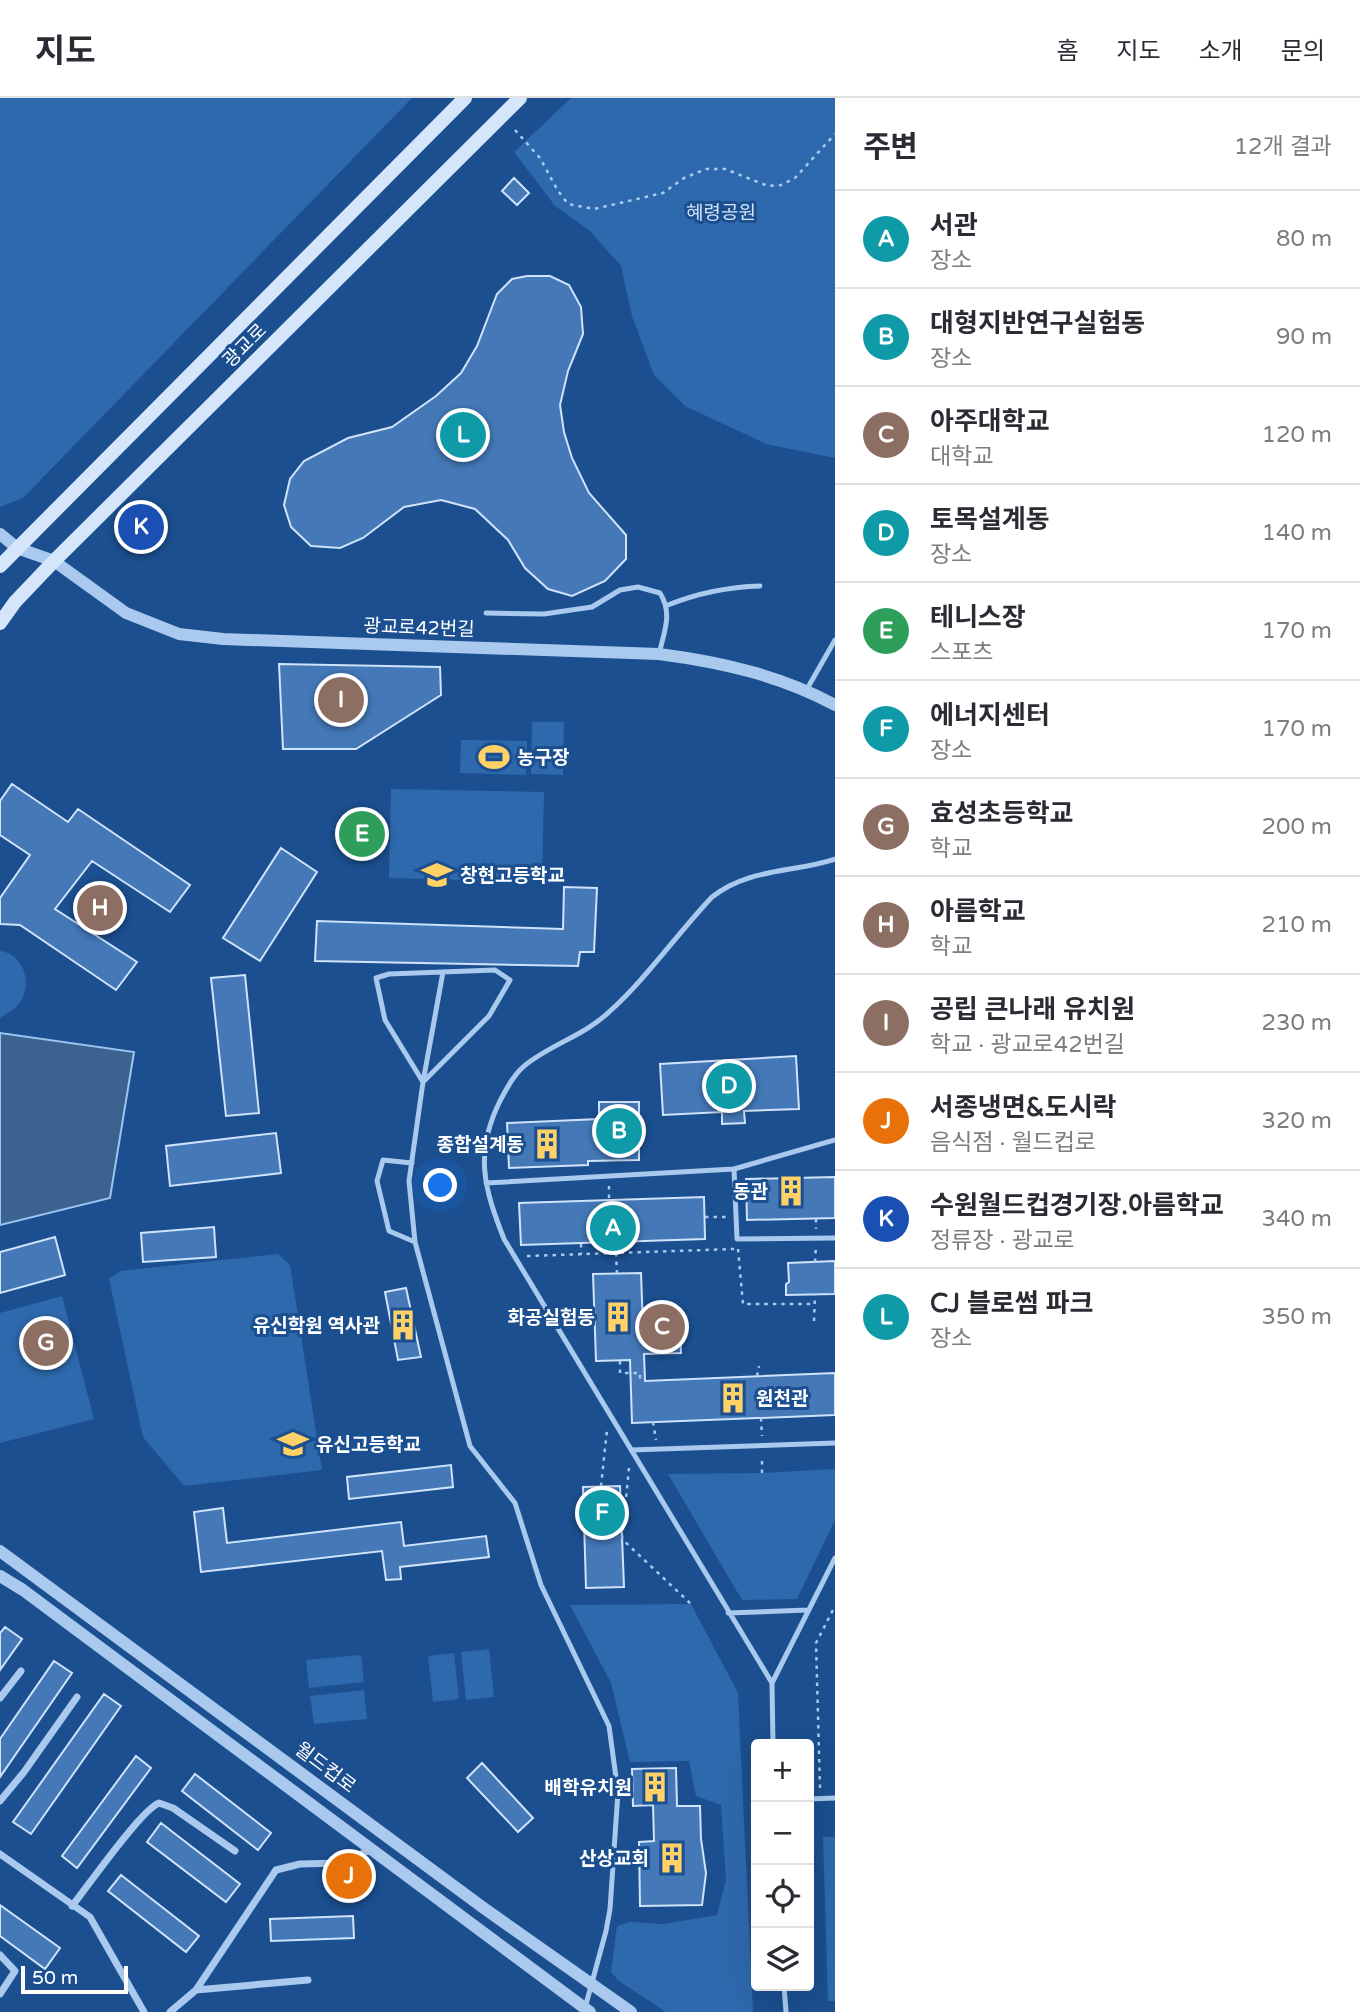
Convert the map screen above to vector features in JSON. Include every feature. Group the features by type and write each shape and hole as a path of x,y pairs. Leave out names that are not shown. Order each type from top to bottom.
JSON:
{"main road":[{"name":"광교로","path":"0,566 465,98"},
{"name":"광교로","path":"0,623 15,602 54,561 520,98"}],"street":[{"path":"0,534 17,548"},
{"name":"광교로42번길","path":"17,548 54,561 126,613 179,634 223,639 659,654 710,661 807,689 835,705"},
{"name":"월드컵로","path":"0,1552 485,1909 631,2012"},
{"name":"월드컵로","path":"0,1576 23,1590 587,2010"},
{"path":"0,1698 21,1671"},
{"path":"0,1801 77,1697"},
{"path":"72,1906 140,1820 159,1803 173,1808 235,1851"},
{"path":"170,2012 196,1990 276,1870 300,1864 342,1863 370,1850"},
{"path":"0,1854 90,1917 144,2012"},
{"path":"0,1955 15,1971 0,1994"},
{"path":"196,1990 308,1980"}],"lane":[{"path":"668,605 695,594 733,587 760,586"},
{"path":"486,613 544,614 592,607 620,590 638,587 660,593 668,605 668,617 659,654"},
{"path":"807,689 835,640"},
{"path":"772,1683 504,1239 486,1183 485,1141 496,1108 508,1085 526,1064 609,1013 697,913 724,887 743,878 772,871 811,867 835,859"},
{"path":"495,970 510,980 489,1016 423,1082 385,1020 376,978 389,974 495,970"},
{"path":"443,972 423,1082 410,1181 415,1242 470,1446 515,1503 541,1586 609,1726 618,1792 610,1909 587,2010"},
{"path":"486,1183 734,1169 835,1140"},
{"path":"412,1163 383,1160 377,1181 389,1231 415,1242"},
{"path":"734,1169 737,1239 835,1238"},
{"path":"631,1450 835,1443"},
{"path":"774,1739 772,1683 835,1558"},
{"path":"728,1613 808,1610"},
{"path":"814,1799 835,1798"},
{"path":"784,1991 786,2012"}],"path":[{"path":"515,130 548,169 558,191 568,204 594,209 663,193 684,178 706,169 725,169 768,186 781,185 795,178 835,134"},
{"path":"608,1176 609,1200"},
{"path":"705,1217 736,1216"},
{"path":"737,1239 743,1304 815,1304"},
{"path":"581,1244 581,1254"},
{"path":"515,1257 738,1248"},
{"path":"616,1253 617,1274"},
{"path":"814,1321 815,1294"},
{"path":"620,1361 620,1373 640,1373 640,1381"},
{"path":"757,1376 759,1366"},
{"path":"601,1486 609,1413"},
{"path":"761,1418 762,1473"},
{"path":"653,1422 658,1450"},
{"path":"631,1450 622,1539 691,1604"},
{"path":"820,1799 816,1643 835,1606"}],"green space":[{"path":"0,98 412,98 23,498 0,507"},
{"name":"혜령공원","path":"571,98 835,98 835,458 766,444 685,406 654,375 632,316 621,266 590,231 555,206 514,152"},
{"name":"농구장","path":"532,722 564,722 563,775 531,774"},
{"name":"농구장","path":"461,740 527,741 526,775 460,773"},
{"path":"391,789 544,792 542,882 389,878"},
{"path":"354,813 372,813 371,856 353,855"},
{"path":"0,951 8,953 19,962 26,984 20,1002 0,1018"},
{"path":"278,1254 290,1265 322,1470 184,1486 143,1437 109,1279 120,1271"},
{"path":"62,1296 94,1419 0,1443 0,1313"},
{"path":"835,1469 835,1520 797,1599 742,1600 668,1474 762,1473"},
{"path":"691,1604 738,1693 753,2012 666,2012 619,1981 611,1972 617,1926 630,1922 663,1924 717,1915 726,1880 721,1805 696,1796 689,1761 630,1762 611,1683 570,1605"},
{"path":"489,1649 494,1697 466,1700 461,1652"},
{"path":"454,1653 459,1699 433,1702 428,1656"},
{"path":"361,1655 364,1682 309,1688 306,1660"},
{"path":"364,1690 367,1719 314,1724 310,1696"},
{"path":"823,1837 835,1837 835,2001 828,2001"}],"shaded area":[{"path":"0,1033 134,1052 110,1198 0,1225"}],"building":[{"path":"514,178 529,193 517,205 502,191"},
{"path":"550,276 569,285 581,307 583,334 568,371 560,405 564,432 572,458 589,493 626,535 626,559 605,581 572,596 548,589 525,568 508,540 475,509 441,500 404,507 363,538 340,548 311,546 291,527 284,505 290,479 304,461 348,438 392,427 436,396 461,373 477,346 497,294 512,279"},
{"path":"279,664 440,667 441,695 356,749 283,749"},
{"path":"12,784 68,822 78,809 190,885 170,912 92,861 55,909 137,962 116,990 20,925 0,924 0,898 30,855 0,835 0,801"},
{"path":"281,848 317,872 260,961 223,938"},
{"path":"564,887 597,888 594,952 580,952 578,966 315,961 317,921 563,929"},
{"path":"245,975 259,1113 226,1116 211,978"},
{"path":"796,1056 799,1109 744,1111 745,1123 722,1124 722,1112 663,1115 660,1064"},
{"path":"599,1102 639,1102 639,1160 588,1161 588,1165 509,1168 507,1123 599,1119"},
{"path":"276,1133 281,1173 170,1186 166,1146"},
{"name":"동관","path":"835,1177 835,1218 747,1220 746,1179"},
{"path":"704,1197 705,1239 521,1245 519,1203"},
{"path":"214,1227 216,1257 143,1262 141,1233"},
{"path":"55,1237 65,1275 0,1293 0,1252"},
{"path":"835,1261 835,1294 786,1295 786,1284 789,1282 788,1263"},
{"name":"원천관","path":"641,1273 643,1327 680,1327 681,1353 644,1354 645,1381 835,1373 835,1415 632,1423 630,1360 596,1361 593,1274"},
{"name":"유신학원 역사관","path":"406,1288 421,1357 398,1360 385,1292"},
{"path":"451,1465 453,1487 349,1499 347,1477"},
{"path":"620,1486 624,1587 586,1588 583,1487"},
{"path":"223,1508 227,1543 401,1522 404,1546 486,1536 489,1557 400,1567 401,1579 386,1580 382,1551 201,1572 194,1512"},
{"path":"5,1627 22,1639 0,1670 0,1633"},
{"path":"54,1661 72,1673 0,1777 0,1739"},
{"path":"104,1694 121,1706 31,1834 13,1822"},
{"path":"136,1756 151,1768 77,1868 62,1856"},
{"path":"482,1763 533,1818 518,1832 467,1778"},
{"path":"676,1768 677,1806 700,1806 706,1873 702,1905 640,1906 639,1842 654,1841 653,1805 633,1806 632,1769"},
{"path":"195,1774 271,1833 258,1850 182,1791"},
{"path":"161,1823 240,1884 226,1902 147,1842"},
{"path":"121,1875 199,1936 186,1952 108,1891"},
{"path":"0,1905 60,1948 45,1969 0,1936"},
{"path":"353,1916 354,1938 271,1941 270,1919"}],"place":[{"name":"CJ 블로썸 파크","path":"463,435"},
{"name":"수원월드컵경기장.아름학교","path":"141,527"},
{"name":"공립 큰나래 유치원","path":"341,700"},
{"name":"농구장","path":"494,757"},
{"name":"테니스장","path":"362,834"},
{"name":"창현고등학교","path":"437,875"},
{"name":"아름학교","path":"100,908"},
{"name":"토목설계동","path":"729,1086"},
{"name":"대형지반연구실험동","path":"619,1131"},
{"name":"종합설계동","path":"547,1144"},
{"name":"동관","path":"791,1191"},
{"name":"서관","path":"613,1228"},
{"name":"화공실험동","path":"618,1317"},
{"name":"유신학원 역사관","path":"403,1325"},
{"name":"아주대학교","path":"662,1327"},
{"name":"효성초등학교","path":"46,1343"},
{"name":"원천관","path":"733,1398"},
{"name":"유신고등학교","path":"293,1444"},
{"name":"에너지센터","path":"602,1513"},
{"name":"배학유치원","path":"655,1787"},
{"name":"산상교회","path":"672,1858"},
{"name":"서종냉면&도시락","path":"349,1876"}]}
